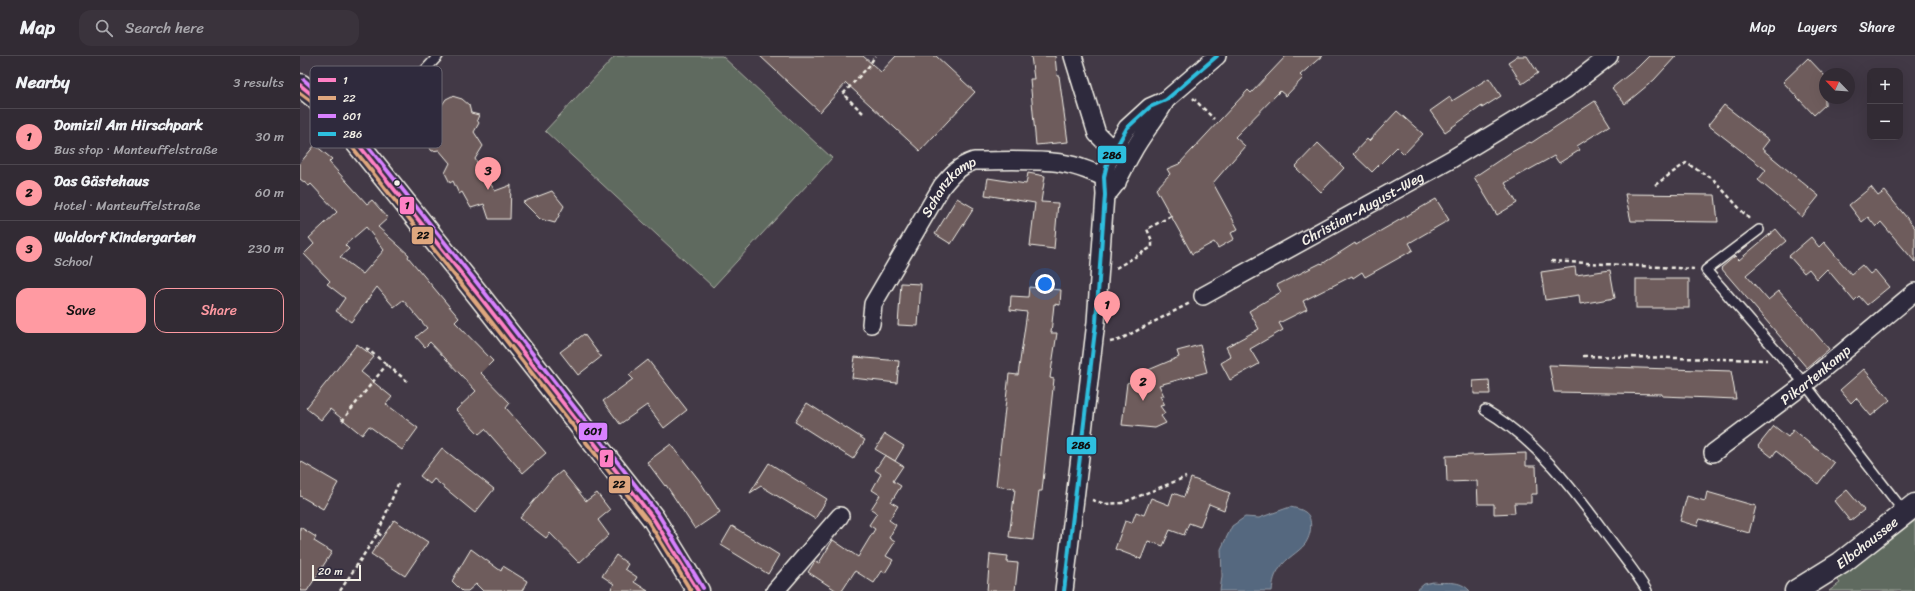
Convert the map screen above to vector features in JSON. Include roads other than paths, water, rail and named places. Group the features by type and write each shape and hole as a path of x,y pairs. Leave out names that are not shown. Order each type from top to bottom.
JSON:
{"main road":[{"path":"300,85 310,93"},
{"path":"361,148 653,518 698,591"},
{"name":"Elbchaussee","path":"1796,591 1840,564 1910,509"}],"street":[{"path":"1074,56 1094,129 1101,139 1130,154"},
{"path":"1064,591 1096,322 1105,195 1110,180 1115,147 1127,128 1136,119 1150,107 1166,100 1217,56"},
{"name":"Christian-August-Weg","path":"1203,296 1450,160 1565,90 1609,56"},
{"path":"1110,180 1158,116 1166,100"},
{"name":"Schanzkamp","path":"871,324 873,304 880,291 942,186 956,170 964,164 974,161 1044,161 1078,167 1110,180"},
{"name":"Pikartenkamp","path":"1713,453 1806,384 1915,292"},
{"path":"775,591 840,516"}],"lane":[{"path":"429,66 438,56"},
{"path":"1759,230 1706,270 1806,384 1910,509"},
{"path":"1485,410 1507,423 1546,461 1580,499 1647,591"}],"water":[{"path":"1290,507 1302,510 1308,515 1311,523 1310,532 1305,544 1285,561 1276,573 1272,591 1220,591 1222,576 1221,549 1232,526 1245,517 1259,518"},
{"path":"1433,582 1457,583 1466,587 1470,591 1416,591 1424,584"}],"place":[{"name":"Waldorf Kindergarten","path":"488,190"},
{"name":"Domizil Am Hirschpark","path":"1107,324"},
{"name":"Das Gästehaus","path":"1143,401"}]}
